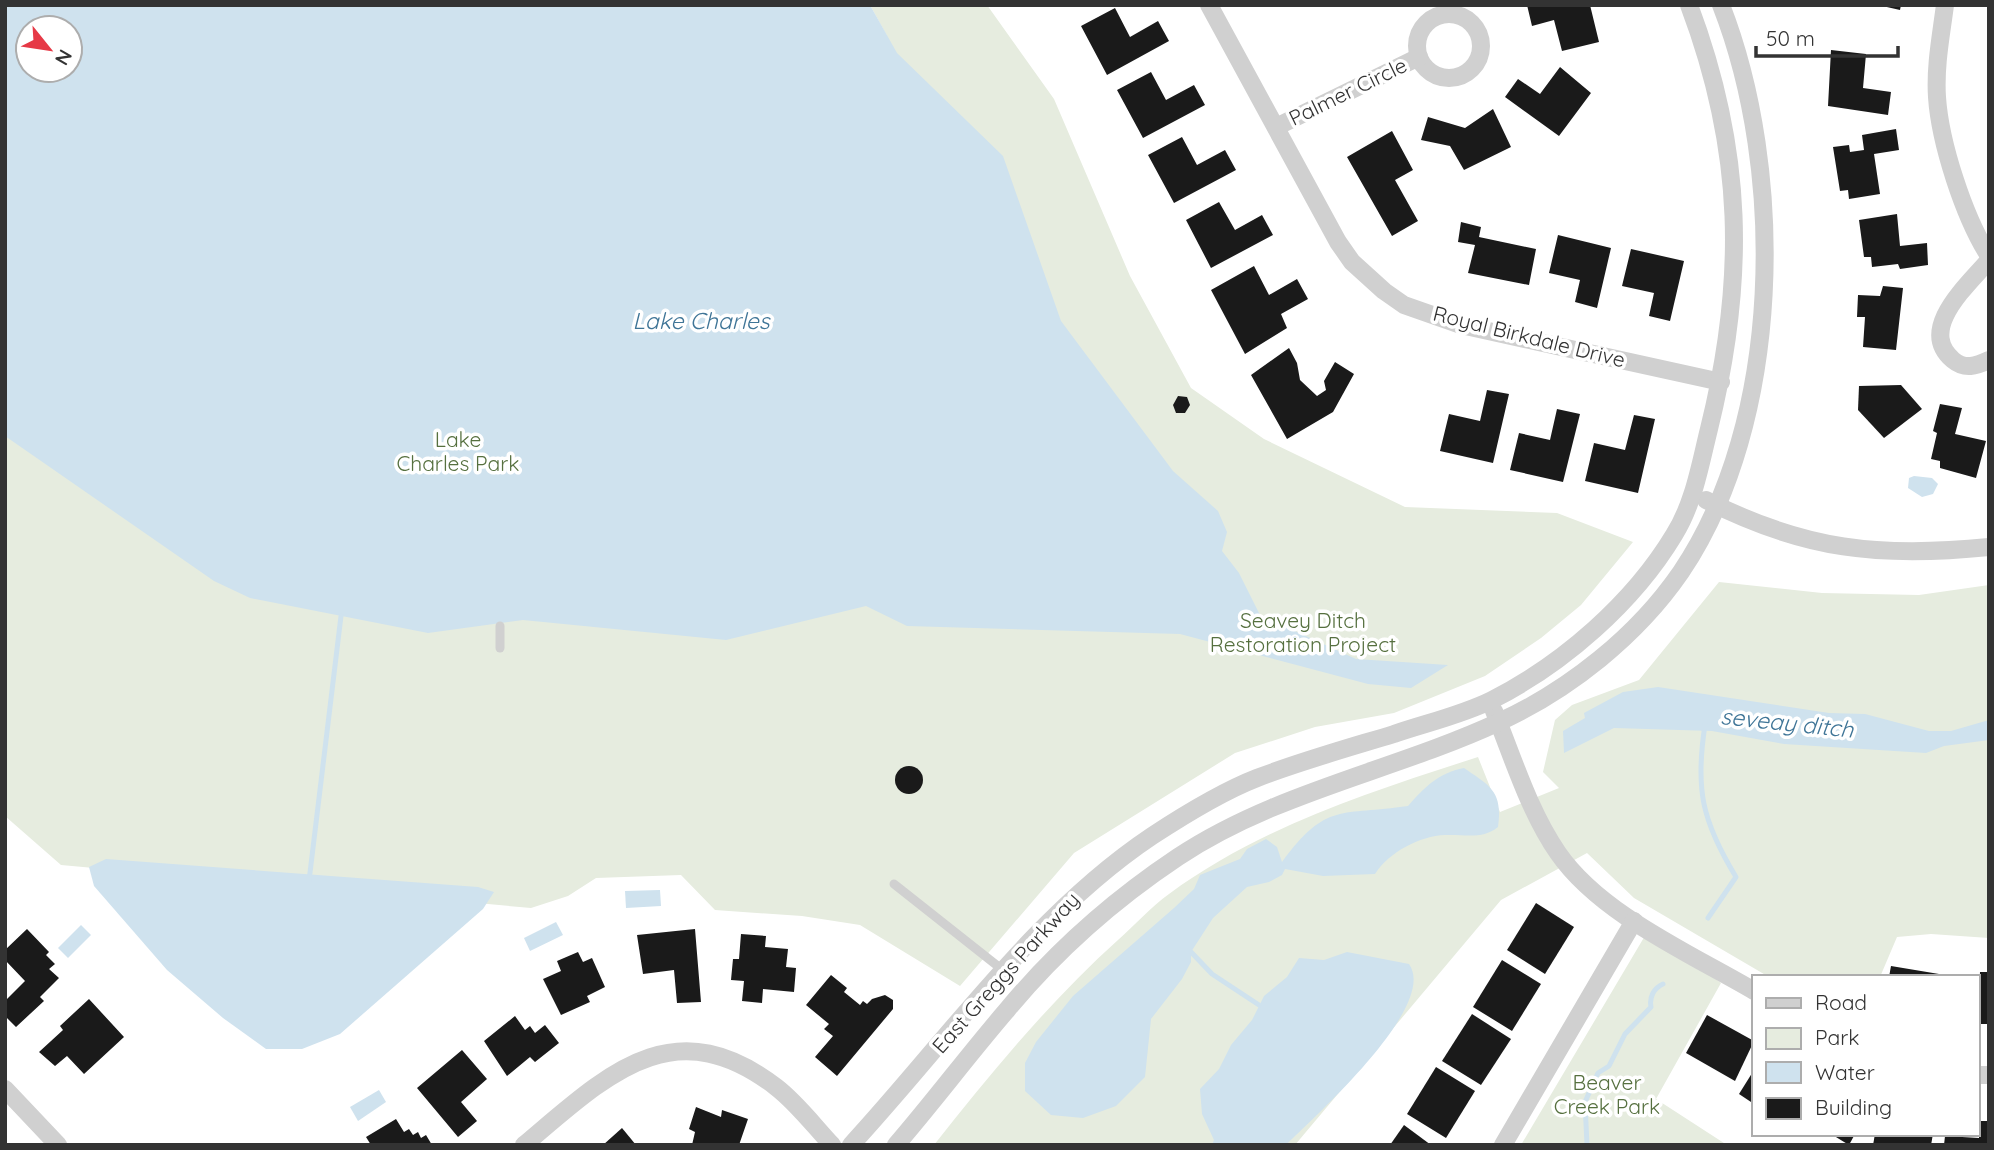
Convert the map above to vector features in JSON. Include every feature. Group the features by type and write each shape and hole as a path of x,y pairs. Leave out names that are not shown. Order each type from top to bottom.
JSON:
{"street":[{"name":"Royal Birkdale Drive","path":"1209,5 1352,261 1384,291 1404,304 1461,326 1721,382"},
{"name":"East Greggs Parkway","path":"851,1145 1044,926 1101,872 1153,835 1255,779 1490,701 1566,650 1621,604 1675,534 1693,494 1721,382 1731,326 1735,245 1732,180 1713,81 1689,5"},
{"name":"East Greggs Parkway","path":"896,1145 1009,1007 1046,967 1111,908 1179,856 1219,831 1274,805 1499,722 1555,691 1593,664 1640,622 1679,576 1717,505 1749,404 1763,302 1763,185 1756,134 1735,39 1721,5"},
{"path":"1945,5 1937,61 1939,114 1973,232 1989,258 1947,312 1941,323 1939,339 1943,351 1957,363 1976,366 1989,360"},
{"name":"Palmer Circle","path":"1276,127 1419,57"},
{"path":"1693,494 1781,533 1853,550 1928,553 1989,547"},
{"path":"1490,701 1538,819 1556,852 1588,887 1634,921 1752,990"},
{"path":"1503,1145 1634,921"},
{"path":"524,1145 586,1093 624,1066 663,1052 697,1051 742,1065 777,1088 832,1145"},
{"path":"5,1089 58,1145"}],"lane":[{"path":"500,626 500,648"},
{"path":"894,884 1004,971"}],"green space":[{"name":"Lake Charles Park","path":"5,5 861,5 887,36 870,5 987,5 1054,99 1130,276 1191,388 1264,439 1405,507 1557,513 1633,542 1581,605 1541,638 1485,676 1394,713 1315,727 1235,753 1074,853 960,986 860,925 802,916 715,910 681,875 596,878 568,896 531,908 61,865 5,816"},
{"path":"1719,582 1822,593 1919,595 1989,585 1989,938 1931,934 1897,937 1881,975 1766,975 1634,898 1587,853 1501,900 1295,1145 934,1145 1022,1038 1068,988 1149,910 1205,870 1241,849 1318,813 1478,757 1500,812 1559,788 1543,772 1555,720 1572,705 1639,680"},
{"name":"Beaver Creek Park","path":"1649,929 1721,983 1656,1099 1727,1145 1521,1145"}],"water":[{"name":"Lake Charles","path":"5,5 870,5 897,53 1003,156 1061,321 1173,471 1218,511 1227,532 1222,551 1239,573 1260,615 1356,659 1448,665 1411,688 1368,684 1180,634 907,626 866,606 726,640 523,620 428,633 250,598 214,581 5,436"},
{"path":"1909,478 1932,478 1938,484 1933,494 1922,497 1908,488"},
{"name":"seveay ditch","path":"1658,687 1829,713 1865,714 1929,731 1951,731 1989,720 1989,740 1944,746 1926,753 1784,744 1712,731 1614,728 1564,753 1563,731 1585,718 1584,713 1623,692"},
{"path":"1464,768 1493,791 1498,805 1498,827 1486,834 1425,838 1397,852 1375,874 1323,876 1285,869 1282,875 1269,882 1247,887 1213,918 1191,952 1191,962 1182,979 1151,1019 1145,1077 1116,1106 1083,1118 1051,1115 1025,1091 1025,1063 1036,1042 1073,996 1194,889 1200,875 1240,859 1247,849 1266,839 1277,847 1282,862 1311,829 1324,820 1351,812 1408,806 1433,782 1447,773"},
{"path":"106,859 478,887 494,892 483,909 340,1034 302,1049 266,1049 223,1018 167,970 94,886 89,867"},
{"path":"660,890 661,906 626,908 625,891"},
{"path":"556,922 563,935 530,951 524,938"},
{"path":"81,925 91,935 68,958 58,948"},
{"path":"1347,952 1409,964 1413,983 1406,1006 1391,1032 1345,1086 1286,1145 1212,1145 1214,1140 1202,1114 1200,1089 1219,1069 1231,1045 1252,1020 1264,996 1287,977 1299,958 1324,960"},
{"path":"379,1090 386,1102 358,1121 350,1107"}],"building":[{"path":"1527,5 1590,5 1599,42 1562,51 1554,20 1532,26"},
{"path":"1878,5 1901,5 1900,10"},
{"path":"1115,8 1130,37 1158,21 1169,41 1107,75 1081,26"},
{"path":"1831,50 1866,54 1863,88 1891,92 1888,115 1828,106"},
{"path":"1560,67 1591,93 1559,136 1505,97 1518,79 1540,94"},
{"path":"1151,72 1166,100 1194,85 1205,105 1143,138 1117,90"},
{"path":"1493,109 1511,147 1464,170 1450,146 1421,140 1428,117 1465,128"},
{"path":"1896,129 1899,150 1874,154 1880,194 1849,199 1848,190 1840,191 1833,147 1849,145 1850,152 1864,150 1862,135"},
{"path":"1392,131 1413,170 1395,180 1418,221 1392,236 1347,157"},
{"path":"1182,137 1197,165 1225,150 1236,170 1174,203 1148,155"},
{"path":"1219,202 1235,230 1262,215 1273,235 1211,268 1186,220"},
{"path":"1897,214 1900,246 1927,243 1928,265 1900,269 1898,264 1872,267 1871,257 1864,257 1859,220"},
{"path":"1461,222 1481,227 1479,237 1536,249 1529,285 1468,273 1475,245 1458,242"},
{"path":"1558,235 1611,248 1597,308 1575,302 1580,280 1549,273"},
{"path":"1631,249 1684,261 1670,321 1649,316 1654,293 1622,286"},
{"path":"1254,266 1269,295 1297,279 1308,299 1281,314 1287,328 1245,354 1211,290"},
{"path":"1883,286 1903,288 1896,350 1863,347 1865,317 1857,317 1858,295 1880,296"},
{"path":"1289,348 1297,363 1300,380 1317,396 1326,390 1324,381 1335,362 1354,374 1333,412 1287,439 1251,375"},
{"path":"1901,385 1922,409 1884,438 1858,410 1859,386"},
{"path":"1487,390 1509,394 1493,463 1440,451 1449,414 1480,421"},
{"path":"1178,396 1187,397 1190,405 1185,413 1176,413 1173,405"},
{"path":"1940,404 1962,408 1955,434 1986,441 1976,478 1940,468 1940,461 1931,459 1937,433 1933,431"},
{"path":"1557,409 1580,414 1563,482 1510,470 1519,433 1550,440"},
{"path":"1634,415 1655,419 1638,493 1585,481 1594,443 1625,450"},
{"path":"909,766 919,770 923,780 919,790 909,794 899,790 895,780 899,770"},
{"path":"1536,903 1574,927 1545,974 1507,950"},
{"path":"27,929 49,952 46,955 55,964 49,969 59,978 40,997 44,1001 16,1027 5,1016 5,1001 25,981 5,960 5,950"},
{"path":"695,929 701,1002 677,1003 674,970 643,974 637,935"},
{"path":"741,934 766,936 765,947 788,949 786,967 796,968 794,992 763,989 762,1003 742,1001 744,981 731,980 733,959 739,959"},
{"path":"578,952 583,962 592,958 605,987 587,996 590,1002 561,1015 543,979 561,971 557,961"},
{"path":"1502,960 1541,984 1512,1031 1473,1007"},
{"path":"1891,966 1945,975 1889,975"},
{"path":"1980,972 1989,972 1989,1024 1980,1024"},
{"path":"831,975 847,988 844,992 860,1005 863,1001 867,1004 872,999 885,995 893,1000 893,1009 837,1076 815,1057 833,1036 824,1029 829,1024 806,1005"},
{"path":"89,999 124,1037 84,1074 67,1056 55,1066 39,1052 63,1030 60,1026"},
{"path":"1472,1014 1511,1039 1481,1085 1442,1061"},
{"path":"1707,1015 1752,1040 1735,1081 1686,1053"},
{"path":"515,1016 525,1030 530,1026 535,1033 545,1025 559,1043 535,1062 530,1057 507,1076 484,1041"},
{"path":"462,1050 487,1079 461,1102 477,1121 458,1137 417,1088"},
{"path":"1436,1067 1475,1091 1446,1138 1407,1114"},
{"path":"1752,1073 1752,1103 1739,1094"},
{"path":"696,1107 721,1117 722,1110 748,1119 739,1145 692,1145 695,1132 689,1129"},
{"path":"396,1119 404,1132 409,1129 413,1135 418,1132 421,1138 426,1135 432,1145 371,1145 366,1137"},
{"path":"1980,1121 1989,1121 1989,1145 1944,1145 1945,1136 1979,1138"},
{"path":"1404,1125 1431,1145 1390,1145"},
{"path":"622,1128 636,1145 603,1145"},
{"path":"1834,1136 1854,1136 1849,1145"},
{"path":"1875,1136 1933,1136 1931,1145 1873,1145"}],"waterway":[{"path":"309,881 341,616"},
{"path":"1705,725 1701,768 1704,804 1715,839 1736,877 1708,918"},
{"path":"1191,952 1212,974 1259,1005"},
{"path":"1587,1145 1585,1102 1598,1073 1609,1066 1625,1034 1651,1007 1653,993 1663,984"}],"park label":[{"name":"Seavey Ditch Restoration Project","path":"1303,633"}]}
